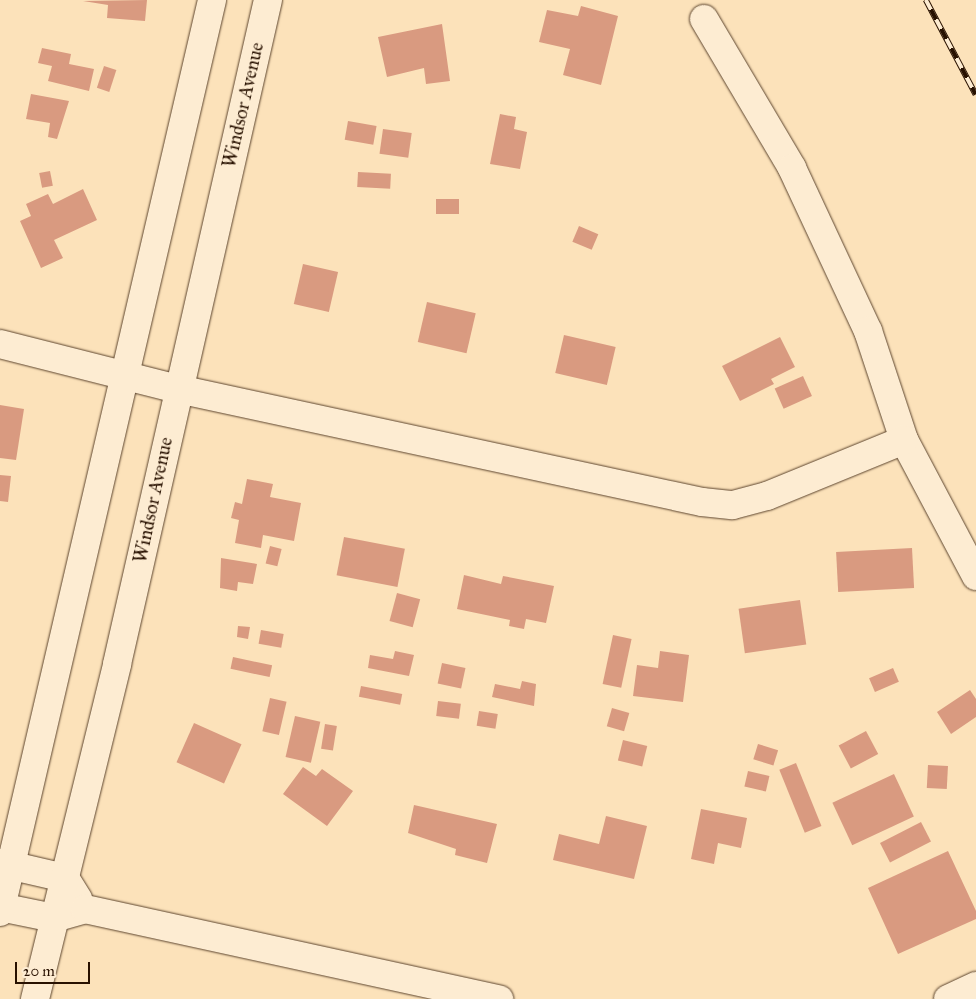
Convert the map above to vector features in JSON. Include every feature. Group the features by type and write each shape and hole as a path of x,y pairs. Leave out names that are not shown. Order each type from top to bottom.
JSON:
{"street":[{"path":"212,0 125,376 5,864 0,909 54,918 85,909 499,999"},
{"name":"Windsor Avenue","path":"35,999 117,664 178,388 268,0"},
{"path":"704,19 792,168 868,331 904,440 976,576"},
{"path":"0,344 178,388 692,500 733,505 767,496 904,440"},
{"path":"5,864 65,878 85,909"},
{"path":"948,999 976,986"}],"building":[{"path":"147,0 145,21 107,18 108,5 83,1"},
{"path":"581,6 618,16 601,85 563,75 570,49 539,42 547,10 578,16"},
{"path":"442,24 450,81 426,84 424,68 387,77 378,37"},
{"path":"42,48 71,54 69,64 94,69 89,91 48,81 52,66 38,63"},
{"path":"104,66 116,70 109,92 97,88"},
{"path":"31,94 69,101 57,139 48,137 50,123 26,119"},
{"path":"500,114 516,117 514,129 527,132 520,169 490,164"},
{"path":"348,121 377,126 373,145 345,140"},
{"path":"383,129 412,133 408,158 380,154"},
{"path":"50,171 53,186 42,188 39,173"},
{"path":"358,172 391,174 390,189 357,187"},
{"path":"83,189 97,220 54,240 63,258 41,268 20,221 31,216 26,204 48,194 53,204"},
{"path":"436,199 459,199 459,214 436,214"},
{"path":"579,226 598,234 592,250 572,242"},
{"path":"303,264 338,272 329,312 294,304"},
{"path":"427,302 476,313 466,353 418,342"},
{"path":"564,335 616,347 607,385 555,373"},
{"path":"780,337 795,367 771,379 774,384 740,401 722,366"},
{"path":"803,376 812,396 784,409 775,389"},
{"path":"0,405 24,409 16,460 0,458"},
{"path":"0,475 11,476 8,502 0,501"},
{"path":"247,479 273,484 270,497 301,503 294,541 263,535 261,548 235,543 239,520 231,518 235,502 242,504"},
{"path":"344,537 405,549 397,587 337,575"},
{"path":"270,546 282,549 277,566 266,563"},
{"path":"912,548 914,588 838,592 836,552"},
{"path":"221,558 257,564 253,584 238,582 237,591 220,588"},
{"path":"464,575 501,584 503,576 554,586 546,623 526,619 524,629 509,626 510,620 457,609"},
{"path":"397,593 420,599 413,627 389,621"},
{"path":"800,600 806,645 745,653 739,609"},
{"path":"238,626 250,627 248,639 237,637"},
{"path":"261,630 284,634 281,648 259,644"},
{"path":"613,635 632,639 621,688 603,684"},
{"path":"395,651 414,655 409,676 368,668 370,655 393,659"},
{"path":"660,651 689,655 683,702 633,696 637,665 658,668"},
{"path":"233,657 272,665 270,677 231,669"},
{"path":"442,663 465,668 461,689 438,684"},
{"path":"893,668 899,682 875,692 869,678"},
{"path":"522,681 536,684 534,706 492,697 495,684 520,689"},
{"path":"361,686 402,694 400,705 359,697"},
{"path":"970,690 976,699 976,717 951,734 937,712"},
{"path":"270,698 287,702 279,735 262,731"},
{"path":"438,701 461,704 459,719 436,716"},
{"path":"612,708 629,713 624,731 607,726"},
{"path":"479,711 498,714 495,729 477,726"},
{"path":"295,716 320,722 311,763 286,757"},
{"path":"194,723 242,744 224,783 177,762"},
{"path":"325,724 337,726 333,751 321,749"},
{"path":"866,731 878,754 851,769 839,746"},
{"path":"623,740 647,746 642,766 618,760"},
{"path":"758,744 778,750 773,765 753,759"},
{"path":"796,763 821,826 805,833 779,770"},
{"path":"928,765 948,766 947,789 927,788"},
{"path":"303,767 316,776 322,769 353,791 327,826 283,794"},
{"path":"748,771 769,776 766,792 744,787"},
{"path":"894,774 914,817 852,845 832,803"},
{"path":"414,805 497,824 487,863 455,855 456,849 408,833"},
{"path":"701,809 747,818 741,848 718,843 714,864 691,859"},
{"path":"606,816 647,826 634,879 553,860 559,834 599,844"},
{"path":"921,822 931,842 890,862 880,843"},
{"path":"948,851 976,911 976,919 898,954 868,888"}],"railway":[{"path":"926,0 976,95"}]}
